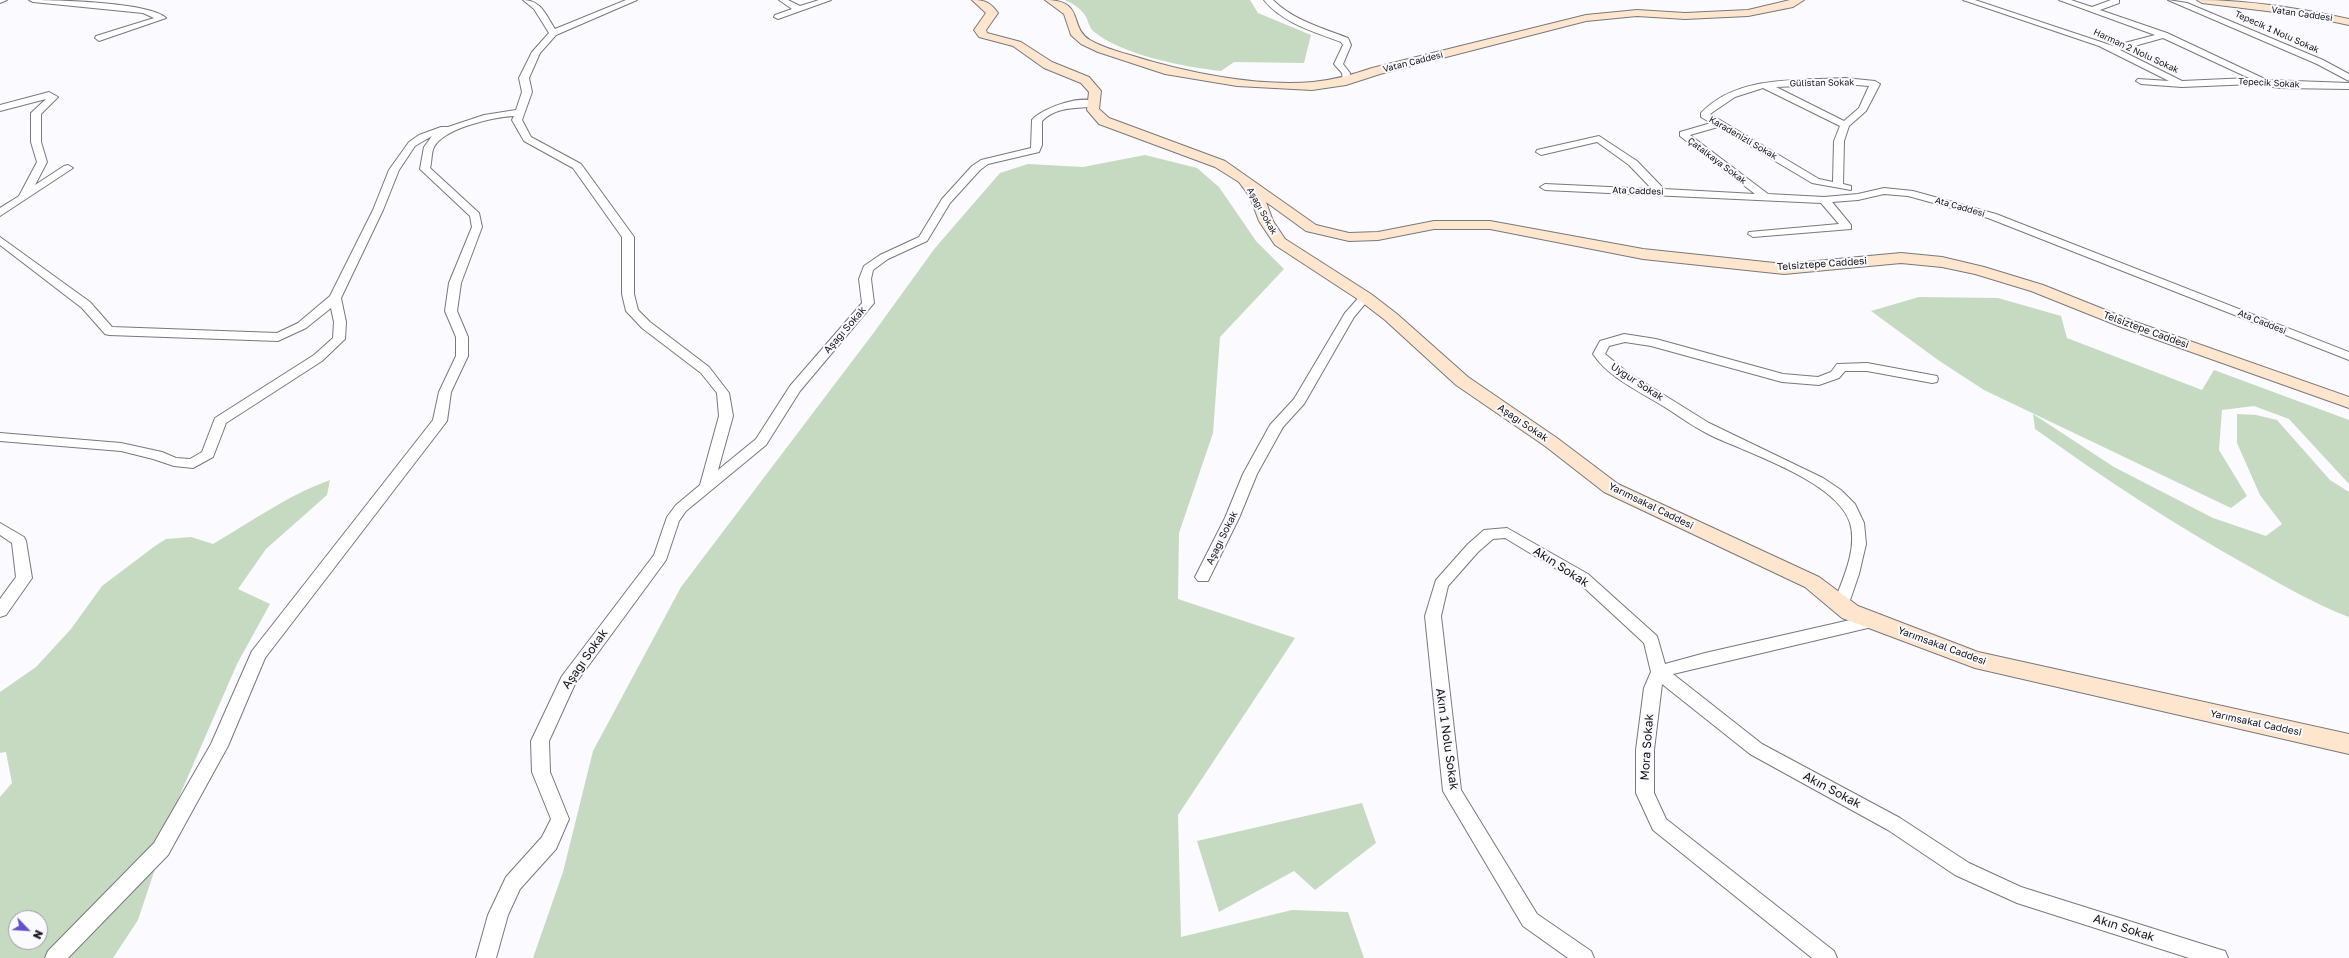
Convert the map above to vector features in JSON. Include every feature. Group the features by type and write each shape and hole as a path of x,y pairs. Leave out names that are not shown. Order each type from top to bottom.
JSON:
{"street":[{"path":"33,0 144,11 162,18 99,38"},
{"path":"527,0 537,7 553,33"},
{"path":"633,0 553,33 536,52 524,78 528,92 518,113 517,120 527,138 577,166 628,237 628,294 632,312 646,325 705,370 723,393 726,416 708,484"},
{"path":"783,0 795,8 802,9"},
{"path":"778,17 827,0"},
{"name":"Aşağı Sokak","path":"977,0 987,6 992,13 980,30 983,35 1017,44 1048,65 1085,80 1095,91 1093,110 1104,120 1213,161 1244,179 1257,197 1266,221 1280,242 1366,297 1391,317 1462,382 1570,456"},
{"name":"Vatan Caddesi","path":"1050,0 1069,12 1077,35 1085,42 1124,58 1164,70 1223,80 1282,86 1312,86 1346,81 1376,71 1586,18 1637,13 1686,16 1748,13 1789,5 1799,0"},
{"path":"1268,0 1276,8 1303,24 1345,40 1347,45 1338,64 1346,73 1346,81"},
{"name":"Harman 2 Nolu Sokak","path":"1967,0 2112,49 2182,84"},
{"path":"2063,0 2164,34 2264,82"},
{"name":"Tepecik 1 Nolu Sokak","path":"2172,0 2211,14 2267,41 2331,67 2349,78"},
{"name":"Vatan Caddesi","path":"2202,0 2218,1 2349,22"},
{"path":"2093,10 2114,1 2125,5"},
{"name":"Vatan Caddesi","path":"2254,7 2300,10 2349,18"},
{"path":"2146,22 2164,34"},
{"path":"2112,49 2164,34"},
{"name":"Gülistan Sokak","path":"1764,86 1845,81 1875,84 1863,109 1845,125"},
{"name":"Tepecik Sokak","path":"2141,82 2182,84 2253,81 2280,85 2349,86"},
{"path":"1764,86 1845,125 1839,141 1838,186 1873,194"},
{"name":"Karadenizli Sokak","path":"1764,86 1729,96 1710,108 1704,115 1816,181 1838,186"},
{"path":"0,108 37,97 49,95 53,97 36,113 36,142 42,162 24,196"},
{"name":"Aşağı Sokak","path":"486,958 498,915 513,883 549,843 560,819 541,772 540,741 568,681 661,556 672,520 681,508 708,484 761,442 795,389 868,303 865,279 868,268 884,257 923,239 946,201 976,168 985,162 1035,150 1037,145 1037,120 1042,114 1054,107 1093,104"},
{"path":"0,240 86,305 109,331 278,337 291,333 309,322 335,298 378,210 394,170 412,144 422,137 458,126 508,112 518,113"},
{"name":"Çatalkaya Sokak","path":"1720,124 1692,130 1683,134 1763,195"},
{"path":"55,958 161,849 219,746 258,655 440,420 445,392 462,356 462,337 451,311 455,283 469,243 477,227 475,215 457,196 425,169 430,145 444,133 458,126"},
{"path":"1540,152 1599,138 1632,163 1660,192"},
{"path":"0,213 68,168"},
{"name":"Telsiztepe Caddesi","path":"1244,179 1311,228 1349,236 1378,236 1434,225 1490,225 1643,254 1776,268 1901,258 1942,262 1979,270 2037,288 2127,324 2349,403"},
{"name":"Ata Caddesi","path":"1545,187 1763,195 1824,200 1873,194 1884,191 1910,193 1992,216 2349,356"},
{"path":"1752,234 1847,227 1824,200"},
{"name":"Aşağı Sokak","path":"1203,577 1232,518 1250,474 1277,426 1299,400 1348,316 1366,297"},
{"path":"0,437 121,446 156,455 174,462 193,464 208,454 220,421 318,358 339,339 340,322 335,298"},
{"name":"Uygur Sokak","path":"1841,605 1860,549 1856,522 1850,507 1836,492 1756,450 1717,433 1618,371 1599,354 1604,344 1624,338 1674,347 1782,378 1819,381 1835,375 1841,366 1867,367 1932,379"},
{"name":"Yarımsakal Caddesi","path":"1570,456 1611,488 1812,582 1850,612 1975,660 2349,744"},
{"path":"0,528 19,541 24,578 0,611"},
{"name":"Akın 1 Nolu Sokak","path":"1507,534 1488,534 1473,548 1441,584 1433,616 1442,711 1452,791 1530,920 1584,958"},
{"name":"Akın Sokak","path":"1507,534 1583,578 1651,640 1660,672 1756,749 1894,824 1962,868 2017,894 2218,958"},
{"path":"1660,672 1705,659 1872,621"},
{"name":"Mora Sokak","path":"1660,672 1652,688 1646,750 1645,793 1659,824 1827,958"}],"green space":[{"path":"1065,0 1250,0 1258,13 1311,35 1304,63 1234,62 1221,71 1206,69 1172,63 1120,47 1093,31 1090,28 1083,12"},
{"path":"1145,155 1197,168 1219,187 1256,241 1284,269 1220,337 1213,433 1179,533 1178,599 1295,638 1178,815 1181,937 1292,910 1348,912 1364,958 533,958 563,872 593,751 681,587 872,335 935,248 1000,173 1028,164 1083,167"},
{"path":"1919,297 1998,298 2061,316 2067,338 2202,390 2214,370 2349,420 2349,484 2289,419 2254,406 2222,410 2219,450 2247,496 2231,508 1984,390 1938,360 1871,311"},
{"path":"2033,414 2114,467 2213,518 2266,536 2282,524 2260,495 2237,443 2237,414 2256,415 2277,420 2330,480 2349,492 2349,617 2312,601 2196,536 2141,502 2035,429"},
{"path":"330,480 327,495 266,549 238,589 270,604 237,664 179,797 138,920 113,958 0,958 0,797 12,783 6,752 0,753 0,692 36,667 71,629 102,586 155,546 166,539 191,537 213,544 299,493"},
{"path":"1362,803 1376,843 1315,890 1294,871 1219,912 1197,841"}]}
